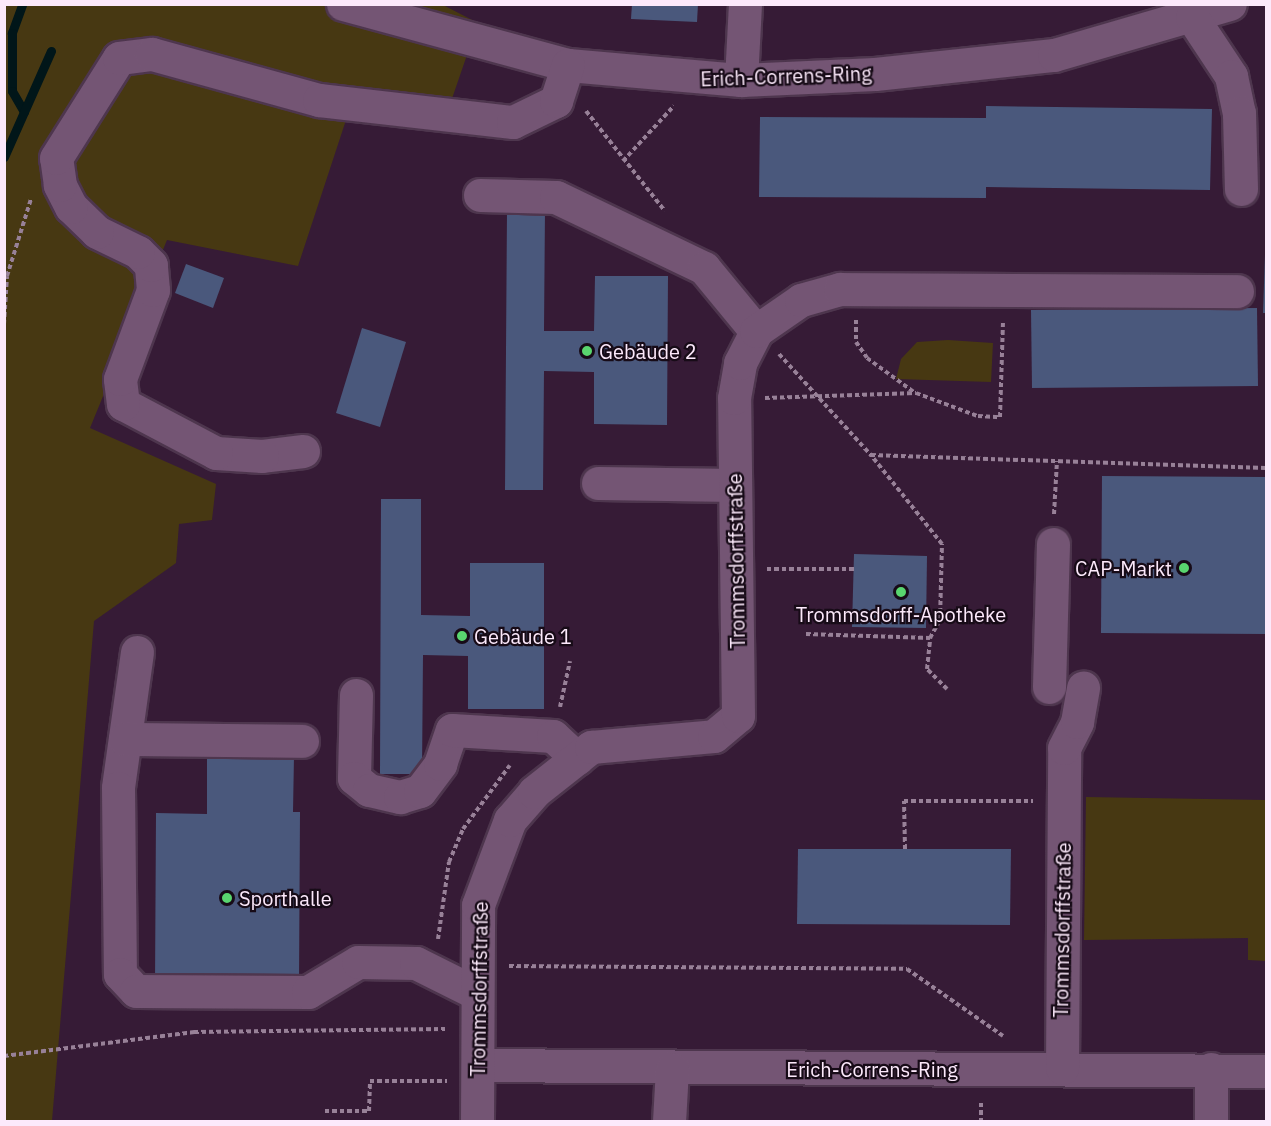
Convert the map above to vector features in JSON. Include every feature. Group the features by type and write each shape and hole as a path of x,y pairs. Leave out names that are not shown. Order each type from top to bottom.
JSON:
{"street":[{"name":"Erich-Correns-Ring","path":"343,4 567,65 699,80 875,74 1054,55 1192,17 1230,4"},
{"path":"741,80 745,4"},
{"path":"1192,17 1232,76 1239,113 1241,189"},
{"path":"303,451 262,456 216,453 123,404 120,379 153,290 151,265 138,252 97,232 71,207 60,185 56,158 119,58 152,54 319,100 513,122 556,101 567,65"},
{"path":"480,195 556,198 704,268 756,332"},
{"name":"Trommsdorffstraße","path":"477,1122 475,979 478,905 493,851 510,820 534,792 565,747 591,747 714,735 738,716 734,398 740,363 756,332 801,300 856,289 1237,291"},
{"path":"598,483 735,485"},
{"path":"1049,687 1053,544"},
{"path":"137,652 118,788 120,974 136,991 308,992 358,962 416,963 475,979"},
{"name":"Trommsdorffstraße","path":"1062,1068 1064,748 1077,722 1083,688"},
{"path":"356,695 354,778 369,790 400,797 420,791 440,765 452,730 565,747"},
{"path":"125,739 302,741"},
{"name":"Erich-Correns-Ring","path":"477,1073 672,1068 1062,1068 1266,1071"},
{"path":"669,1122 672,1068"},
{"path":"1211,1070 1211,1122"}],"path":[{"path":"567,65 579,102 669,216"},
{"path":"623,160 699,80"},
{"path":"4,324 18,226 42,174 56,158"},
{"path":"856,289 856,342 867,358 916,393 978,416 1000,417 1004,291"},
{"path":"756,332 823,399 942,544 940,620 930,638 927,669 947,689"},
{"path":"734,398 823,399 916,393"},
{"path":"871,455 1266,468"},
{"path":"1053,544 1057,461"},
{"path":"736,569 806,571 854,569"},
{"path":"806,634 930,638"},
{"path":"565,747 570,661"},
{"path":"905,849 903,801 1063,801"},
{"path":"475,979 907,969 1009,1040"},
{"path":"4,1056 194,1032 476,1028"},
{"path":"325,1111 369,1111 370,1081 477,1073"}],"shaded area":[{"path":"5,5 443,5 478,23 446,116 346,120 298,266 167,240 90,428 216,484 212,520 179,524 176,563 94,621 52,1121 5,1122"},
{"path":"948,340 993,343 991,382 896,379 901,359 917,342"},
{"path":"1086,797 1266,800 1266,961 1248,960 1248,938 1084,940"}],"building":[{"path":"632,4 698,4 697,22 631,19"},
{"path":"986,106 1212,109 1210,190 986,187 986,198 759,197 760,117 986,118"},
{"name":"Gebäude 2","path":"507,210 545,210 544,331 594,331 595,276 668,276 667,425 594,424 594,372 544,371 543,490 505,490"},
{"path":"1265,255 1266,313 1263,313"},
{"path":"186,264 224,278 213,308 175,293"},
{"path":"1257,308 1258,386 1032,388 1031,310"},
{"path":"362,328 406,342 380,427 336,413"},
{"name":"CAP-Markt","path":"1102,476 1266,477 1266,634 1101,633"},
{"name":"Gebäude 1","path":"381,499 421,499 421,615 470,616 470,563 544,563 544,709 468,709 468,656 423,655 422,774 380,774"},
{"path":"854,554 927,556 926,628 852,627"},
{"name":"Sporthalle","path":"207,755 294,756 293,812 300,812 299,983 155,983 156,813 207,814"},
{"path":"798,849 1011,849 1010,925 797,924"}],"waterway":[{"path":"22,5 12,33 12,91 24,112"},
{"path":"4,157 51,51"}],"place":[{"name":"Gebäude 2","path":"587,351"},
{"name":"CAP-Markt","path":"1184,568"},
{"name":"Trommsdorff-Apotheke","path":"901,592"},
{"name":"Gebäude 1","path":"462,636"},
{"name":"Sporthalle","path":"227,898"}]}
